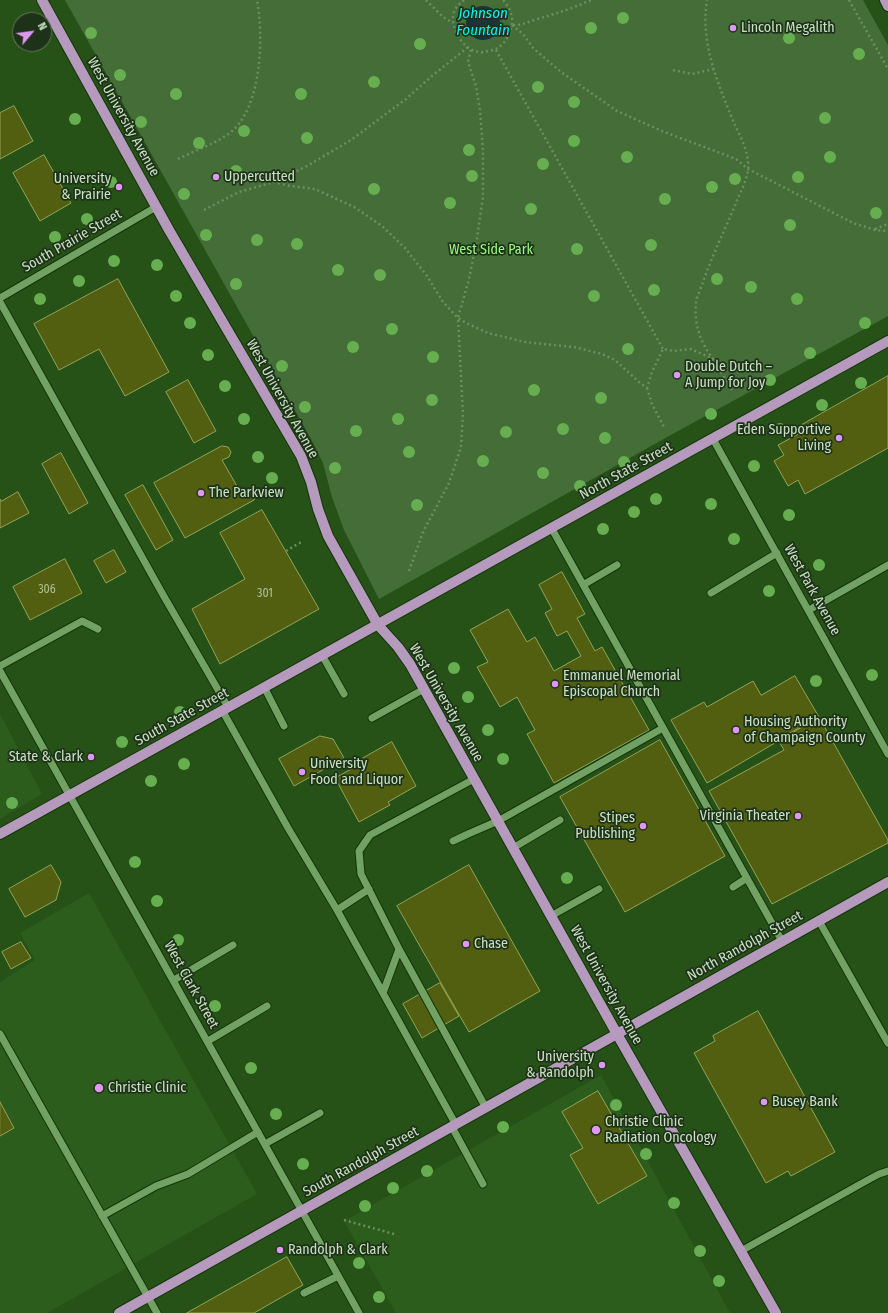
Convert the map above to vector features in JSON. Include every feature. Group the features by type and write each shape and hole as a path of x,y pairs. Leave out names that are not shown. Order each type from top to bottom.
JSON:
{"main road":[{"name":"West University Avenue","path":"42,0 156,207 301,456 328,536 378,625 410,664 512,848 776,1313"},
{"path":"885,0 888,6"},
{"name":"North State Street","path":"378,625 888,341"},
{"name":"South State Street","path":"0,834 378,625"},
{"name":"North Randolph Street","path":"617,1034 888,882"},
{"name":"South Randolph Street","path":"119,1313 617,1034"}],"street":[{"name":"South Prairie Street","path":"0,298 156,207"},
{"path":"0,302 162,593 288,828 337,910 383,993 454,1126 483,1184"},
{"name":"West Park Avenue","path":"713,439 888,754"},
{"path":"552,529 782,941"},
{"path":"711,593 777,553"},
{"path":"583,585 617,565"},
{"path":"808,610 888,565"},
{"path":"0,666 82,621 98,629"},
{"path":"322,655 344,694"},
{"name":"West Clark Street","path":"0,671 208,1040 359,1313"},
{"path":"264,687 284,726"},
{"path":"372,718 424,689"},
{"path":"453,841 498,821 663,728"},
{"path":"474,779 370,835 359,851 361,874 399,949 486,1108"},
{"path":"512,848 560,820"},
{"path":"733,887 747,878"},
{"path":"337,910 369,889"},
{"path":"551,916 599,889"},
{"path":"819,921 888,1043"},
{"path":"174,980 233,945"},
{"path":"383,993 399,949"},
{"path":"208,1040 267,1006"},
{"path":"0,1035 156,1313"},
{"path":"265,1144 320,1113"},
{"path":"102,1216 156,1186 188,1174 258,1132"},
{"path":"741,1251 866,1181 888,1171"},
{"path":"304,1293 338,1276"}],"path":[{"path":"178,159 228,134 240,122 251,102 258,77 259,12 257,0"},
{"path":"426,0 443,18 453,23"},
{"path":"464,0 459,4 454,12 453,23 455,30 469,48 480,52 496,50 504,43 512,25 510,8 503,0"},
{"path":"512,25 523,25 566,11 591,0"},
{"path":"707,0 705,16 709,53 717,81 745,149 748,169 742,189 710,260 696,301 697,327 704,347 713,358 732,390"},
{"path":"849,0 888,69"},
{"path":"512,25 523,34 533,48 561,72 616,111 662,131 736,159 748,169 853,223 875,230 888,232"},
{"path":"204,210 239,192 274,182 306,166 351,140 406,99 432,76 469,48"},
{"path":"409,571 423,532 449,483 461,448 463,414 458,318 469,279 483,197 483,150 480,110 476,86 468,62 469,48"},
{"path":"496,50 663,349"},
{"path":"673,70 692,74 714,69"},
{"path":"274,182 290,186 315,189 354,207 382,226 405,248 427,276 443,302 458,318 466,323 488,333 507,338 525,342 574,347 602,354 615,360 647,388"},
{"path":"875,230 888,224"},
{"path":"663,349 674,351 691,349 713,358"},
{"path":"663,349 652,372 647,388 652,404 665,429"},
{"path":"286,551 303,541"},
{"path":"344,1220 394,1234"}],"shaded area":[{"path":"0,714 42,794 0,819"},
{"name":"Christie Clinic","path":"89,893 257,1194 47,1313 0,1313 0,982 35,960 20,933"},
{"path":"601,1075 730,1313 396,1313 344,1221"}],"green space":[{"name":"West Side Park","path":"65,0 863,0 888,45 888,316 669,436 379,599 344,530 332,497 323,463 311,439"}],"water":[{"name":"Johnson Fountain","path":"483,6 495,11 500,23 495,35 483,40 471,35 466,23 471,11"}],"building":[{"path":"14,106 33,141 0,159 0,113"},
{"path":"44,155 71,203 40,221 13,173"},
{"path":"118,279 169,372 125,396 99,349 59,370 34,324"},
{"name":"Eden Supportive Living","path":"888,376 888,448 805,494 798,480 788,486 774,461 784,455 778,445 804,431 800,426"},
{"path":"188,380 216,431 194,443 166,392"},
{"name":"The Parkview","path":"222,446 228,447 231,452 229,457 222,460 242,495 249,491 254,492 256,495 254,500 185,538 154,483"},
{"path":"61,453 88,503 69,514 42,464"},
{"path":"143,485 173,540 156,550 125,495"},
{"path":"18,492 29,513 0,528 0,499 1,501"},
{"path":"262,510 319,609 220,664 192,609 245,579 220,533"},
{"path":"114,550 126,572 106,583 94,561"},
{"path":"65,559 82,593 30,620 13,587"},
{"name":"Emmanuel Memorial Episcopal Church","path":"562,572 585,614 577,618 595,651 602,647 649,730 554,783 527,734 535,730 517,697 500,707 477,667 488,662 470,630 508,609 527,642 535,637 554,671 581,656 567,631 557,636 545,613 552,609 539,585"},
{"name":"Housing Authority of Champaign County","path":"795,676 819,717 707,783 671,720 704,702 707,707 753,681 761,695"},
{"name":"Virginia Theater","path":"819,717 888,840 888,843 772,904 709,791 784,750 778,740"},
{"name":"University Food and Liquor","path":"320,736 333,739 344,758 294,786 279,759"},
{"name":"Stipes Publishing","path":"660,740 725,856 625,912 560,797"},
{"path":"392,742 416,786 388,802 390,805 359,822 335,778 362,763 360,760"},
{"path":"51,865 61,882 56,900 25,917 9,889"},
{"name":"Chase","path":"469,865 540,991 469,1032 397,906"},
{"path":"21,942 31,958 11,969 2,952"},
{"path":"440,983 459,1016 422,1038 403,1004"},
{"name":"Busey Bank","path":"758,1011 835,1152 791,1176 788,1171 766,1183 694,1053 715,1041 713,1036"},
{"name":"Christie Clinic Radiation Oncology","path":"598,1091 647,1176 598,1204 570,1155 583,1148 562,1112"},
{"path":"0,1102 14,1128 0,1136"},
{"path":"287,1257 303,1285 254,1313 187,1313"}],"place":[{"name":"Lincoln Megalith","path":"733,28"},
{"name":"Uppercutted","path":"216,177"},
{"name":"University & Prairie","path":"119,187"},
{"name":"Double Dutch – A Jump for Joy","path":"677,375"},
{"name":"Eden Supportive Living","path":"839,438"},
{"name":"The Parkview","path":"201,493"},
{"name":"Emmanuel Memorial Episcopal Church","path":"555,684"},
{"name":"Housing Authority of Champaign County","path":"736,730"},
{"name":"State & Clark","path":"91,757"},
{"name":"University Food and Liquor","path":"302,772"},
{"name":"Virginia Theater","path":"798,816"},
{"name":"Stipes Publishing","path":"643,826"},
{"name":"Chase","path":"466,944"},
{"name":"University & Randolph","path":"602,1065"},
{"name":"Christie Clinic","path":"99,1088"},
{"name":"Busey Bank","path":"764,1102"},
{"name":"Christie Clinic Radiation Oncology","path":"596,1130"},
{"name":"Randolph & Clark","path":"280,1250"}]}
